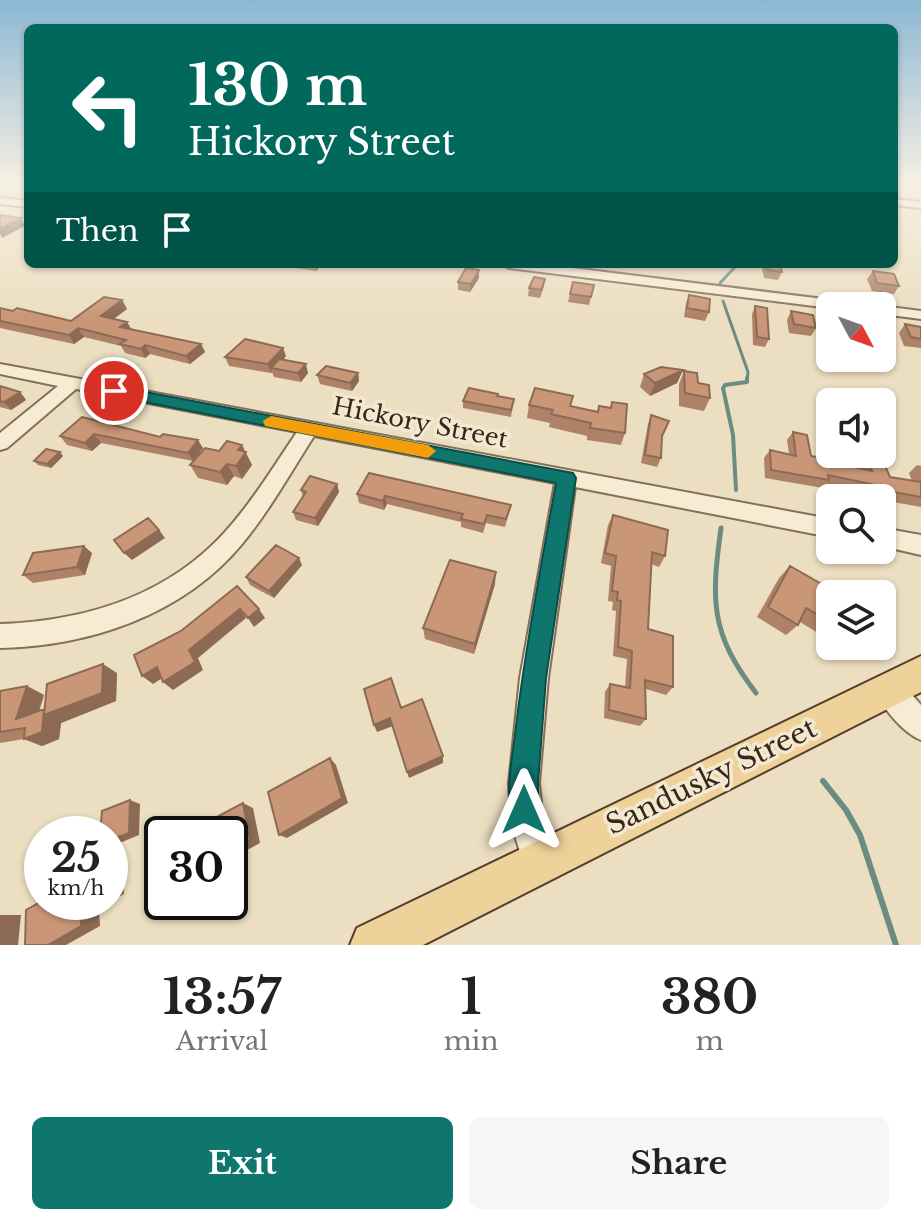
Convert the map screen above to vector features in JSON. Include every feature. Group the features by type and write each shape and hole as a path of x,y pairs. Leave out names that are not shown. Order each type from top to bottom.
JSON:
{"main road":[{"name":"Sandusky Street","path":"374,945 904,681"}],"street":[{"path":"541,268 816,302"},
{"path":"896,312 921,315"},
{"name":"Hickory Street","path":"0,369 816,525"},
{"path":"0,443 72,383"},
{"path":"0,636 25,637 72,630 127,612 181,583 214,558 247,522 309,429"},
{"path":"539,861 527,824 524,783 534,678 566,478"},
{"path":"896,540 921,545"},
{"path":"904,681 921,726"}],"building":[{"path":"466,268 479,270 471,284 458,282"},
{"path":"781,268 782,272 768,270"},
{"path":"873,271 894,274 899,286 877,283"},
{"path":"534,277 545,279 541,290 529,288"},
{"path":"573,282 594,285 591,297 570,294"},
{"path":"689,295 710,299 709,312 687,308"},
{"path":"104,297 122,300 101,316 127,322 120,327 201,344 186,356 145,345 141,349 120,344 126,340 78,328 69,335 0,321 0,308 13,311 17,308 71,321"},
{"path":"755,306 767,308 769,339 757,337"},
{"path":"791,311 813,315 816,328 794,324"},
{"path":"905,324 921,327 921,339 911,337"},
{"path":"245,339 283,348 268,364 225,357"},
{"path":"279,359 306,364 298,373 271,368"},
{"path":"326,366 358,373 350,383 317,375"},
{"path":"661,367 683,370 655,383 644,374"},
{"path":"684,371 697,373 698,383 709,385 710,398 685,393"},
{"path":"0,386 20,392 4,402 0,401"},
{"path":"469,388 514,399 511,410 463,401"},
{"path":"535,388 573,396 570,406 598,412 599,406 611,408 612,402 627,404 625,433 590,428 591,423 551,414 553,410 529,405"},
{"path":"651,415 669,421 662,436 661,458 645,455"},
{"path":"82,417 160,437 163,434 198,440 188,453 94,434 85,443 60,436"},
{"path":"793,432 807,435 811,456 816,457 816,468 872,471 871,468 886,468 890,477 921,482 921,497 896,492 896,484 871,484 828,475 829,480 771,470 770,450 796,456"},
{"path":"227,441 242,445 238,450 246,452 236,466 227,464 220,472 190,465 205,448 219,451"},
{"path":"46,449 60,452 47,464 34,461"},
{"path":"369,473 511,505 506,519 487,515 484,524 461,519 463,514 385,496 383,501 357,494"},
{"path":"310,476 337,484 315,518 293,512 306,492 301,490"},
{"path":"613,515 668,530 665,556 652,552 648,629 673,636 673,687 645,680 646,719 609,710 610,684 630,688 632,651 618,647 621,601 617,600 618,592 612,591 616,556 605,553"},
{"path":"148,518 159,530 124,553 114,540"},
{"path":"276,545 299,558 269,591 246,577"},
{"path":"84,546 77,567 23,575 33,553"},
{"path":"450,560 496,572 475,644 423,628"},
{"path":"790,566 816,581 816,614 806,608 798,625 768,607"},
{"path":"237,586 259,609 248,618 240,609 189,650 195,662 163,682 157,667 142,676 134,655 181,631"},
{"path":"103,664 102,693 44,715 47,684"},
{"path":"391,678 401,708 422,699 443,756 407,772 390,718 374,725 364,689"},
{"path":"27,686 16,719 44,709 42,732 24,739 25,728 0,732 0,691"},
{"path":"330,758 342,798 279,835 268,792"},
{"path":"130,800 129,833 128,816 102,816 102,811"},
{"path":"243,803 245,816 219,816"},
{"path":"26,920 81,920 81,926 48,945 25,945"}],"waterway":[{"path":"720,283 734,268"},
{"path":"723,301 748,372 747,380"},
{"path":"736,490 733,435 723,388 747,380"},
{"path":"721,528 716,596 722,634 741,672 756,693"},
{"path":"823,781 846,810 860,835 896,945"}],"slow traffic":[{"path":"271,421 428,451"}],"route":[{"path":"114,391 566,478 534,678 524,810"}]}
